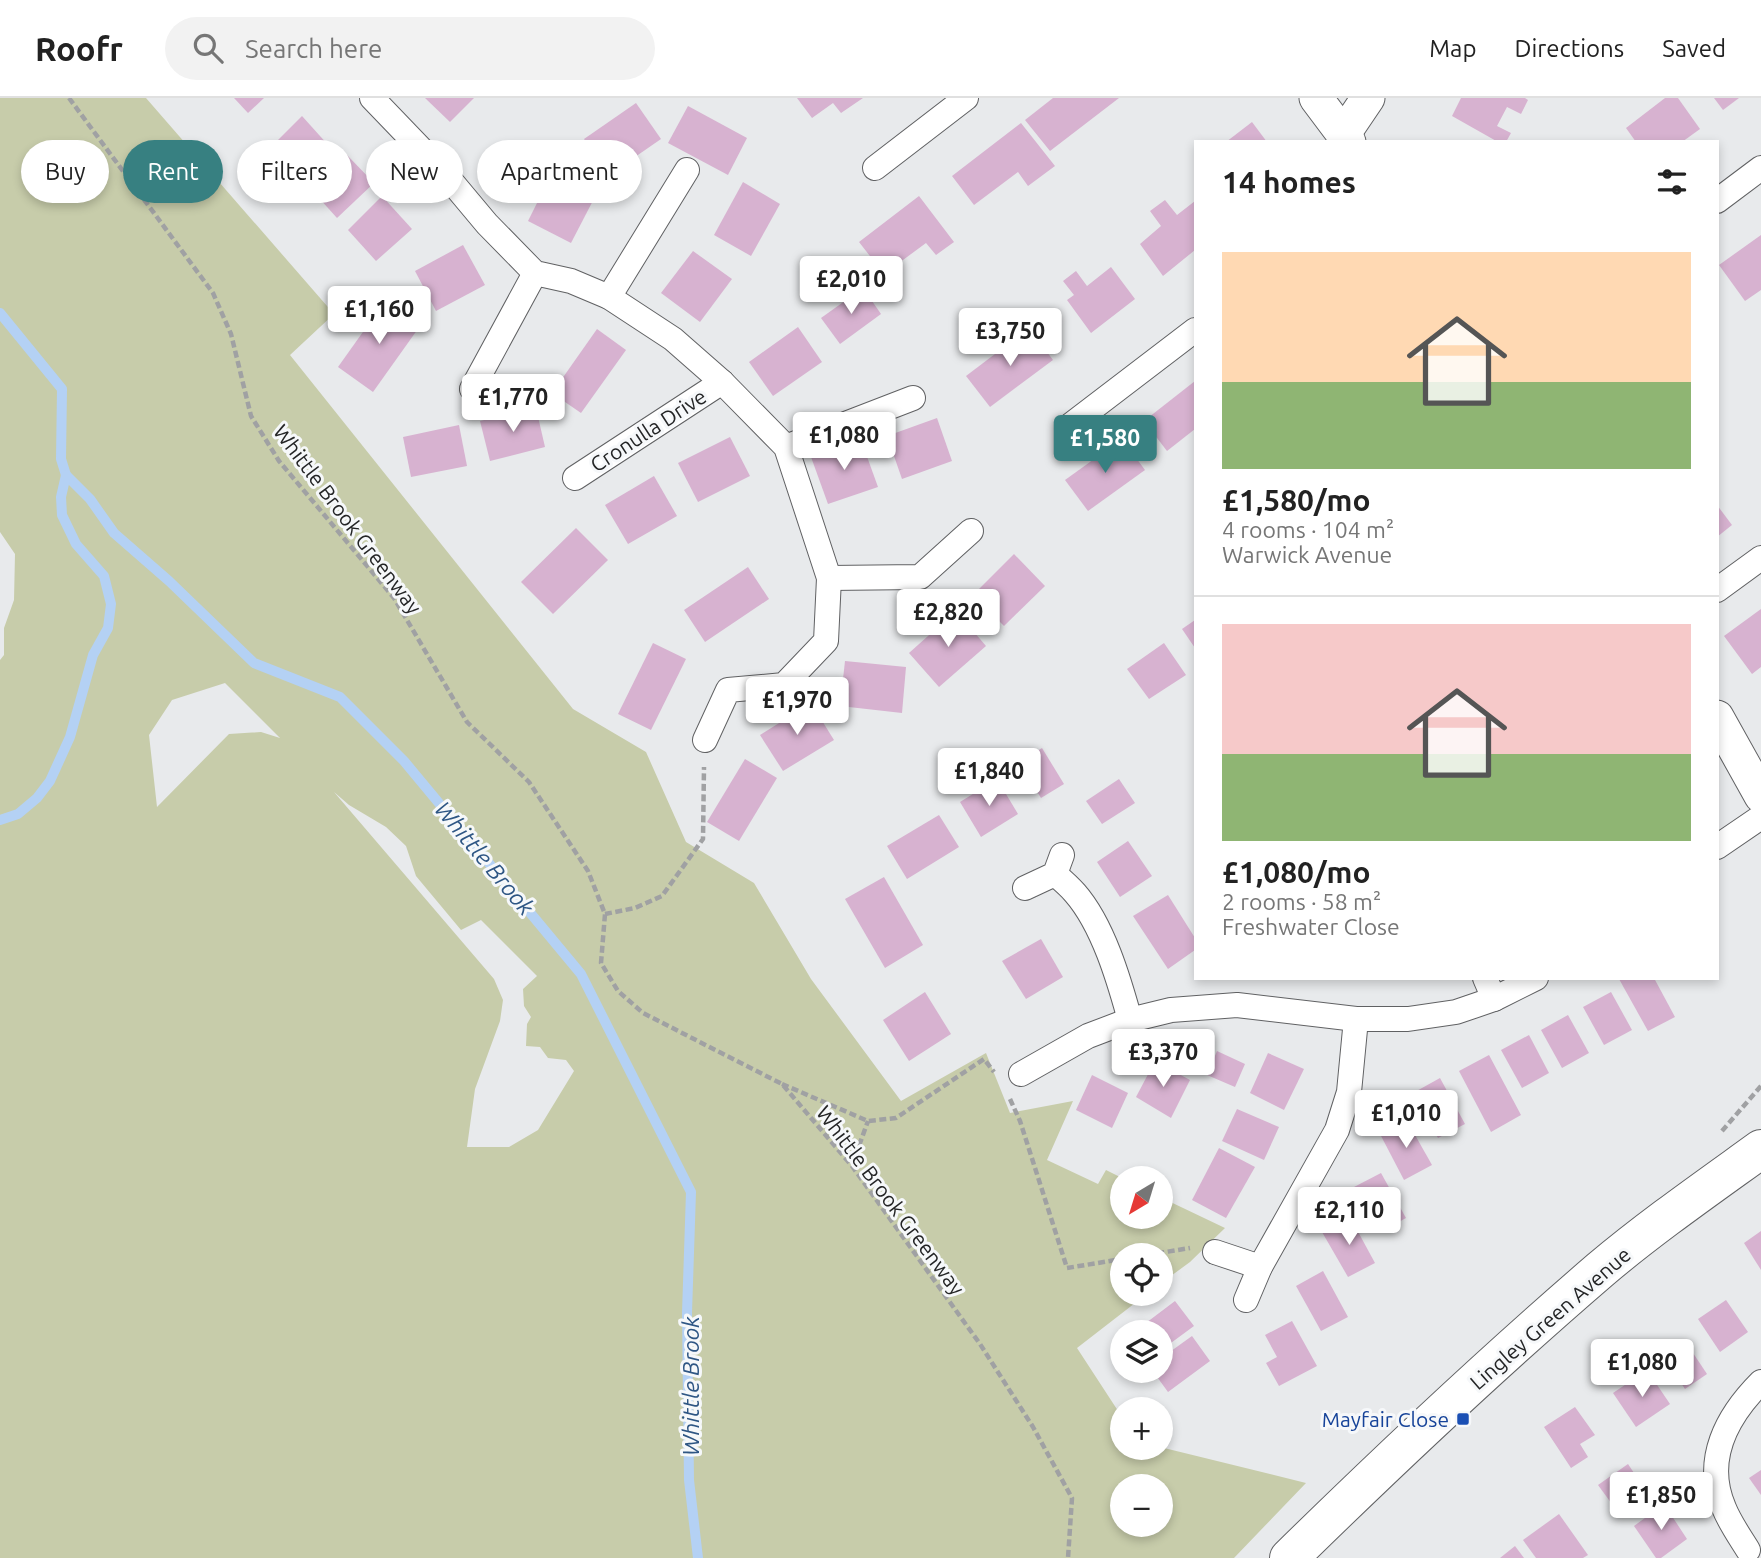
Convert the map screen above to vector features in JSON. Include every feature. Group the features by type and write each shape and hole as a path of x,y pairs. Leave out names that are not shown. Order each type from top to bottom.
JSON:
{"main road":[{"name":"Lingley Green Avenue","path":"1289,1558 1397,1452 1602,1269 1761,1149"}],"street":[{"path":"372,98 535,273 472,389"},
{"path":"874,168 966,98"},
{"path":"1315,98 1346,138 1368,98"},
{"path":"1719,199 1761,167"},
{"path":"608,297 687,170"},
{"name":"Cronulla Drive","path":"535,273 570,281 608,297 673,339 722,382 786,447 829,578 826,641 784,685 728,690 705,740"},
{"path":"1068,427 1194,331"},
{"name":"Cronulla Drive","path":"575,478 722,382"},
{"path":"786,447 913,398"},
{"path":"829,578 920,577 971,531"},
{"path":"1719,589 1761,558"},
{"path":"1719,721 1761,796"},
{"path":"1719,846 1761,817"},
{"path":"1025,888 1058,864 1092,917 1118,975 1130,1020"},
{"path":"1014,1081 1088,1036 1130,1020 1171,1010 1237,1005 1356,1019 1408,1019 1456,1012 1489,988 1527,980"},
{"path":"1246,1300 1260,1267 1337,1130 1349,1091 1356,1019"},
{"path":"1215,1252 1260,1267"},
{"path":"1748,1551 1724,1508 1716,1482 1717,1457 1727,1426 1761,1382"}],"path":[{"name":"Whittle Brook Greenway","path":"69,98 213,293 231,334 251,416 279,461 394,598 467,722 528,782 588,871 605,914 601,963 618,991 643,1013 782,1084 852,1166 979,1345 1033,1427 1072,1498 1068,1558"},
{"path":"605,914 635,908 662,895 703,839 705,740"},
{"path":"782,1084 868,1121 896,1118 984,1059 1014,1081 1020,1121 1067,1268 1110,1261"},
{"path":"1722,1132 1761,1086"},
{"path":"852,1166 868,1121"},
{"path":"1173,1251 1194,1247 1215,1252"}],"green space":[{"path":"0,98 146,98 183,140 123,140 123,203 223,203 223,186 334,314 290,355 573,709 646,752 686,842 754,883 811,979 901,1101 986,1053 1010,1113 1073,1101 1047,1160 1098,1184 1106,1170 1110,1172 1110,1229 1173,1229 1173,1203 1225,1228 1173,1274 1173,1243 1110,1243 1110,1306 1131,1306 1077,1348 1110,1399 1110,1460 1173,1460 1173,1450 1306,1483 1234,1558 0,1558 0,660 4,655 4,628 14,600 15,554 0,532","holes":["225,683 280,738 261,732 229,734 157,807 149,735 172,700","334,792 349,805 386,827 406,846 416,876 461,930 481,920 537,976 523,989 524,1006 531,1017 527,1024 526,1046 540,1047 548,1058 566,1060 574,1071 538,1130 509,1147 467,1147 475,1089 500,1021 503,1000 494,979"]}],"building":[{"path":"234,98 264,98 248,113"},
{"path":"425,98 474,98 450,122"},
{"path":"797,98 863,98 841,113 833,103 812,118"},
{"path":"1053,98 1119,98 1050,151 1025,120"},
{"path":"1461,98 1528,100 1521,114 1507,107 1497,126 1511,133 1507,140 1494,140 1452,116"},
{"path":"1665,98 1678,98 1700,129 1685,140 1635,140 1626,128"},
{"path":"1714,98 1739,98 1723,110"},
{"path":"636,103 661,139 642,152 642,140 584,139"},
{"path":"688,106 747,138 728,175 668,143"},
{"path":"302,116 324,140 278,140"},
{"path":"1252,122 1266,140 1229,140"},
{"path":"1021,123 1055,166 1028,186 1018,172 974,205 952,176"},
{"path":"352,160 366,175 366,191 337,218 324,203 352,203"},
{"path":"743,182 780,204 751,256 714,235"},
{"path":"919,196 954,242 936,255 926,243 884,274 859,242"},
{"path":"1165,200 1177,215 1194,202 1194,251 1163,276 1140,244 1161,226 1150,211"},
{"path":"375,203 388,203 412,229 376,261 348,230"},
{"path":"537,203 592,203 571,243 528,221"},
{"path":"1761,235 1761,290 1745,301 1719,265"},
{"path":"463,245 485,285 436,311 415,271"},
{"path":"693,251 732,279 700,322 661,293"},
{"path":"1111,267 1135,299 1091,333 1067,300 1074,295 1063,281 1076,271 1087,286"},
{"path":"863,288 881,314 840,344 821,318"},
{"path":"385,301 420,326 373,392 338,367"},
{"path":"798,327 822,362 773,396 749,362"},
{"path":"1029,328 1053,360 990,407 966,376"},
{"path":"597,329 626,350 581,413 552,393"},
{"path":"1194,382 1194,430 1167,451 1144,421"},
{"path":"536,408 545,447 490,461 480,421"},
{"path":"937,418 952,461 902,479 887,436"},
{"path":"459,425 467,466 411,477 403,437"},
{"path":"730,437 750,476 698,502 678,463"},
{"path":"1122,439 1145,470 1088,511 1065,480"},
{"path":"861,440 878,487 828,504 811,457"},
{"path":"654,476 677,516 628,544 605,505"},
{"path":"1719,508 1732,525 1719,535"},
{"path":"576,528 608,560 553,614 521,582"},
{"path":"1014,554 1045,586 1004,626 973,595"},
{"path":"748,567 769,599 705,642 684,610"},
{"path":"1761,609 1761,667 1752,674 1724,636"},
{"path":"956,611 986,646 939,687 909,653"},
{"path":"1194,621 1194,647 1182,629"},
{"path":"653,643 686,659 651,730 618,714"},
{"path":"1164,643 1186,675 1149,699 1127,669"},
{"path":"845,661 906,667 902,713 840,706"},
{"path":"811,703 834,740 783,771 760,735"},
{"path":"1042,748 1064,784 1041,798 1019,763"},
{"path":"745,759 777,778 739,841 707,822"},
{"path":"997,779 1018,814 981,837 960,802"},
{"path":"1119,779 1135,803 1102,824 1086,801"},
{"path":"939,815 959,847 907,879 887,846"},
{"path":"1128,841 1152,876 1120,897 1097,862"},
{"path":"884,877 923,945 885,968 845,899"},
{"path":"1168,895 1194,936 1194,951 1168,969 1133,916"},
{"path":"1041,939 1063,977 1026,999 1002,961"},
{"path":"1620,980 1655,980 1675,1017 1648,1031"},
{"path":"925,992 951,1034 909,1061 883,1020"},
{"path":"1611,992 1632,1030 1604,1045 1583,1007"},
{"path":"1568,1015 1589,1053 1562,1068 1541,1030"},
{"path":"1529,1035 1549,1073 1522,1088 1501,1050"},
{"path":"1217,1051 1245,1064 1235,1087 1207,1075"},
{"path":"1268,1053 1304,1069 1284,1110 1250,1093"},
{"path":"1489,1055 1521,1115 1491,1132 1459,1071"},
{"path":"1155,1061 1190,1080 1171,1118 1136,1097"},
{"path":"1092,1075 1128,1093 1112,1128 1076,1110"},
{"path":"1440,1078 1465,1124 1438,1138 1413,1093"},
{"path":"1237,1109 1279,1127 1264,1160 1222,1141"},
{"path":"1406,1119 1432,1165 1404,1180 1380,1134"},
{"path":"1219,1148 1255,1167 1226,1218 1192,1200"},
{"path":"1381,1173 1406,1218 1379,1233 1354,1187"},
{"path":"1350,1217 1375,1263 1348,1277 1322,1232"},
{"path":"1761,1231 1761,1270 1744,1243"},
{"path":"1323,1271 1348,1317 1321,1331 1296,1286"},
{"path":"1726,1300 1748,1332 1720,1352 1698,1319"},
{"path":"1175,1301 1194,1326 1173,1341 1173,1320 1150,1320 1168,1306 1173,1306"},
{"path":"1292,1321 1317,1366 1279,1386 1266,1363 1277,1357 1265,1335"},
{"path":"1192,1336 1210,1361 1168,1392 1161,1383 1173,1383 1173,1350"},
{"path":"1685,1341 1707,1374 1685,1389 1663,1356"},
{"path":"1647,1370 1670,1404 1636,1427 1613,1393"},
{"path":"1575,1407 1595,1435 1580,1444 1588,1457 1571,1468 1544,1427"},
{"path":"1628,1464 1646,1491 1617,1511 1598,1485"},
{"path":"1761,1470 1761,1495 1749,1478"},
{"path":"1664,1504 1687,1539 1661,1558 1656,1558 1634,1526"},
{"path":"1559,1514 1588,1555 1583,1558 1536,1558 1523,1540"},
{"path":"1515,1546 1524,1558 1500,1558"}],"waterway":[{"name":"Whittle Brook","path":"0,313 62,389 61,459 66,475 90,499 114,533 169,581 254,663 340,697 404,761 581,974 691,1192 687,1313 689,1480 698,1558"},
{"path":"0,820 18,814 37,798 50,781 70,737 93,655 108,628 111,604 104,576 76,544 62,515 61,497 66,475"}],"place":[{"name":"Mayfair Close","path":"1463,1419"}]}
